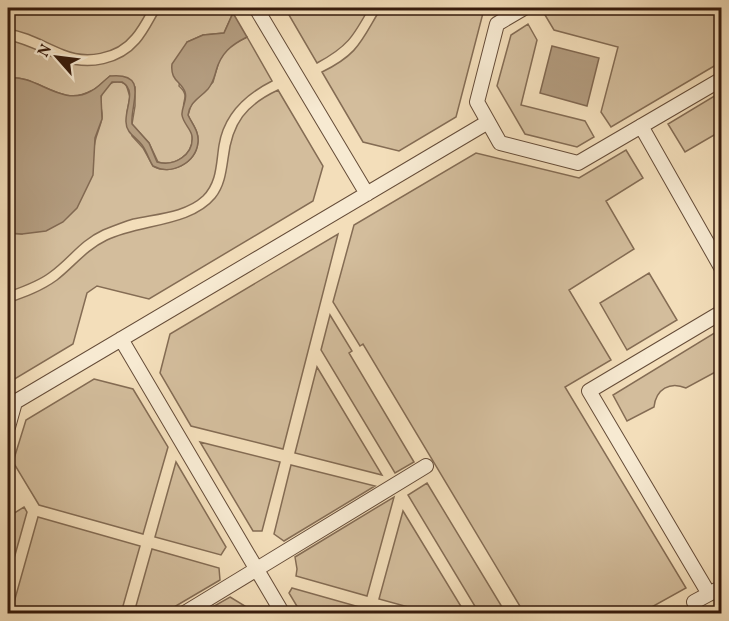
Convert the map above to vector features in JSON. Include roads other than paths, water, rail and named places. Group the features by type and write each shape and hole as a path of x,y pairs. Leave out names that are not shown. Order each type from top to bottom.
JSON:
{"lane":[{"path":"256,8 367,194"},
{"path":"524,8 497,24 477,102 500,143 578,163 722,79"},
{"path":"8,427 11,401 121,339 488,122"},
{"path":"641,126 722,269"},
{"path":"709,594 589,391 722,312"},
{"path":"121,339 283,614"},
{"path":"183,614 426,466"},
{"path":"694,602 722,587"}]}
